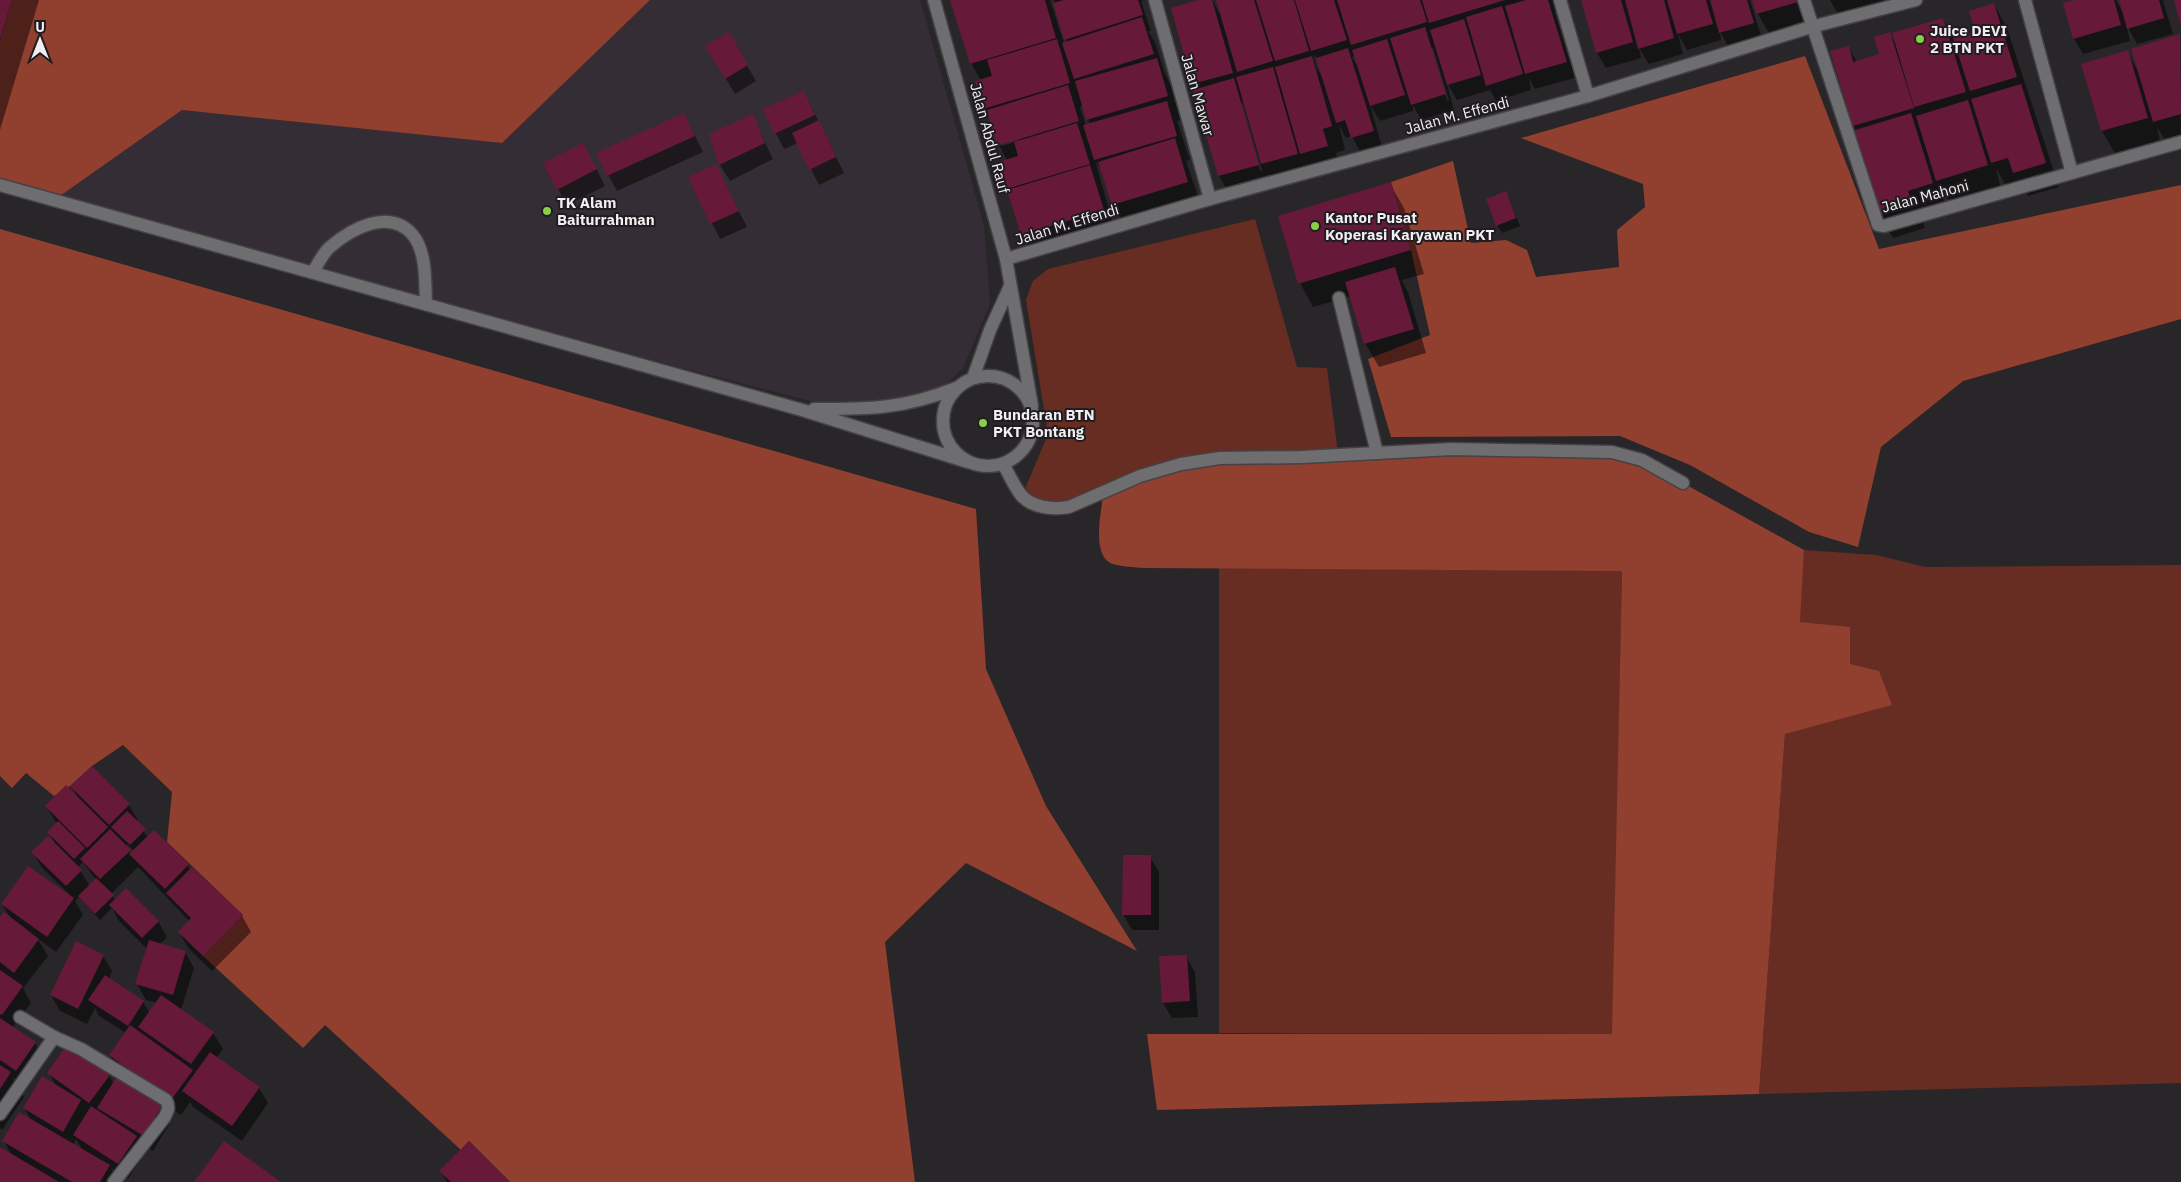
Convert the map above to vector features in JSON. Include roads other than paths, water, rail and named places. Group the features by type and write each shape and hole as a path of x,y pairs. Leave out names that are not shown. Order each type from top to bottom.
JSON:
{"street":[{"name":"Jalan Abdul Rauf","path":"934,0 1006,259 1032,406"},
{"name":"Jalan Mawar","path":"1155,0 1210,199"},
{"path":"1560,0 1588,96"},
{"path":"1804,0 1811,27"},
{"name":"Jalan M. Effendi","path":"1006,259 1210,199 1588,96 1811,27 1916,0"},
{"path":"2025,0 2072,173"},
{"name":"Jalan Mahoni","path":"1811,27 1878,225 1884,226 2181,142"},
{"path":"0,185 802,410 985,467 1003,464 1018,455 1030,441 1034,424 1032,406 1022,391 1008,380 991,376 973,378 958,387 927,399 898,406 802,410"},
{"path":"313,272 329,248 365,224 382,221 399,225 412,234 421,253 425,278 426,304"},
{"path":"973,378 990,330 1010,286"},
{"path":"1339,298 1376,453"},
{"path":"958,387 947,401 942,418 945,436 954,451 968,462"},
{"path":"1003,464 1022,496 1038,505 1057,509 1070,507 1140,476 1181,464 1220,458 1302,458 1452,449 1612,452 1642,460 1683,483"},
{"path":"20,1017 54,1037 82,1049 166,1100 169,1108 164,1118 114,1182"},
{"path":"0,1114 54,1037"}],"place":[{"name":"Juice DEVI 2 BTN PKT","path":"1920,39"},
{"name":"TK Alam Baiturrahman","path":"547,211"},
{"name":"Kantor Pusat Koperasi Karyawan PKT","path":"1315,226"},
{"name":"Bundaran BTN PKT Bontang","path":"983,423"}]}
